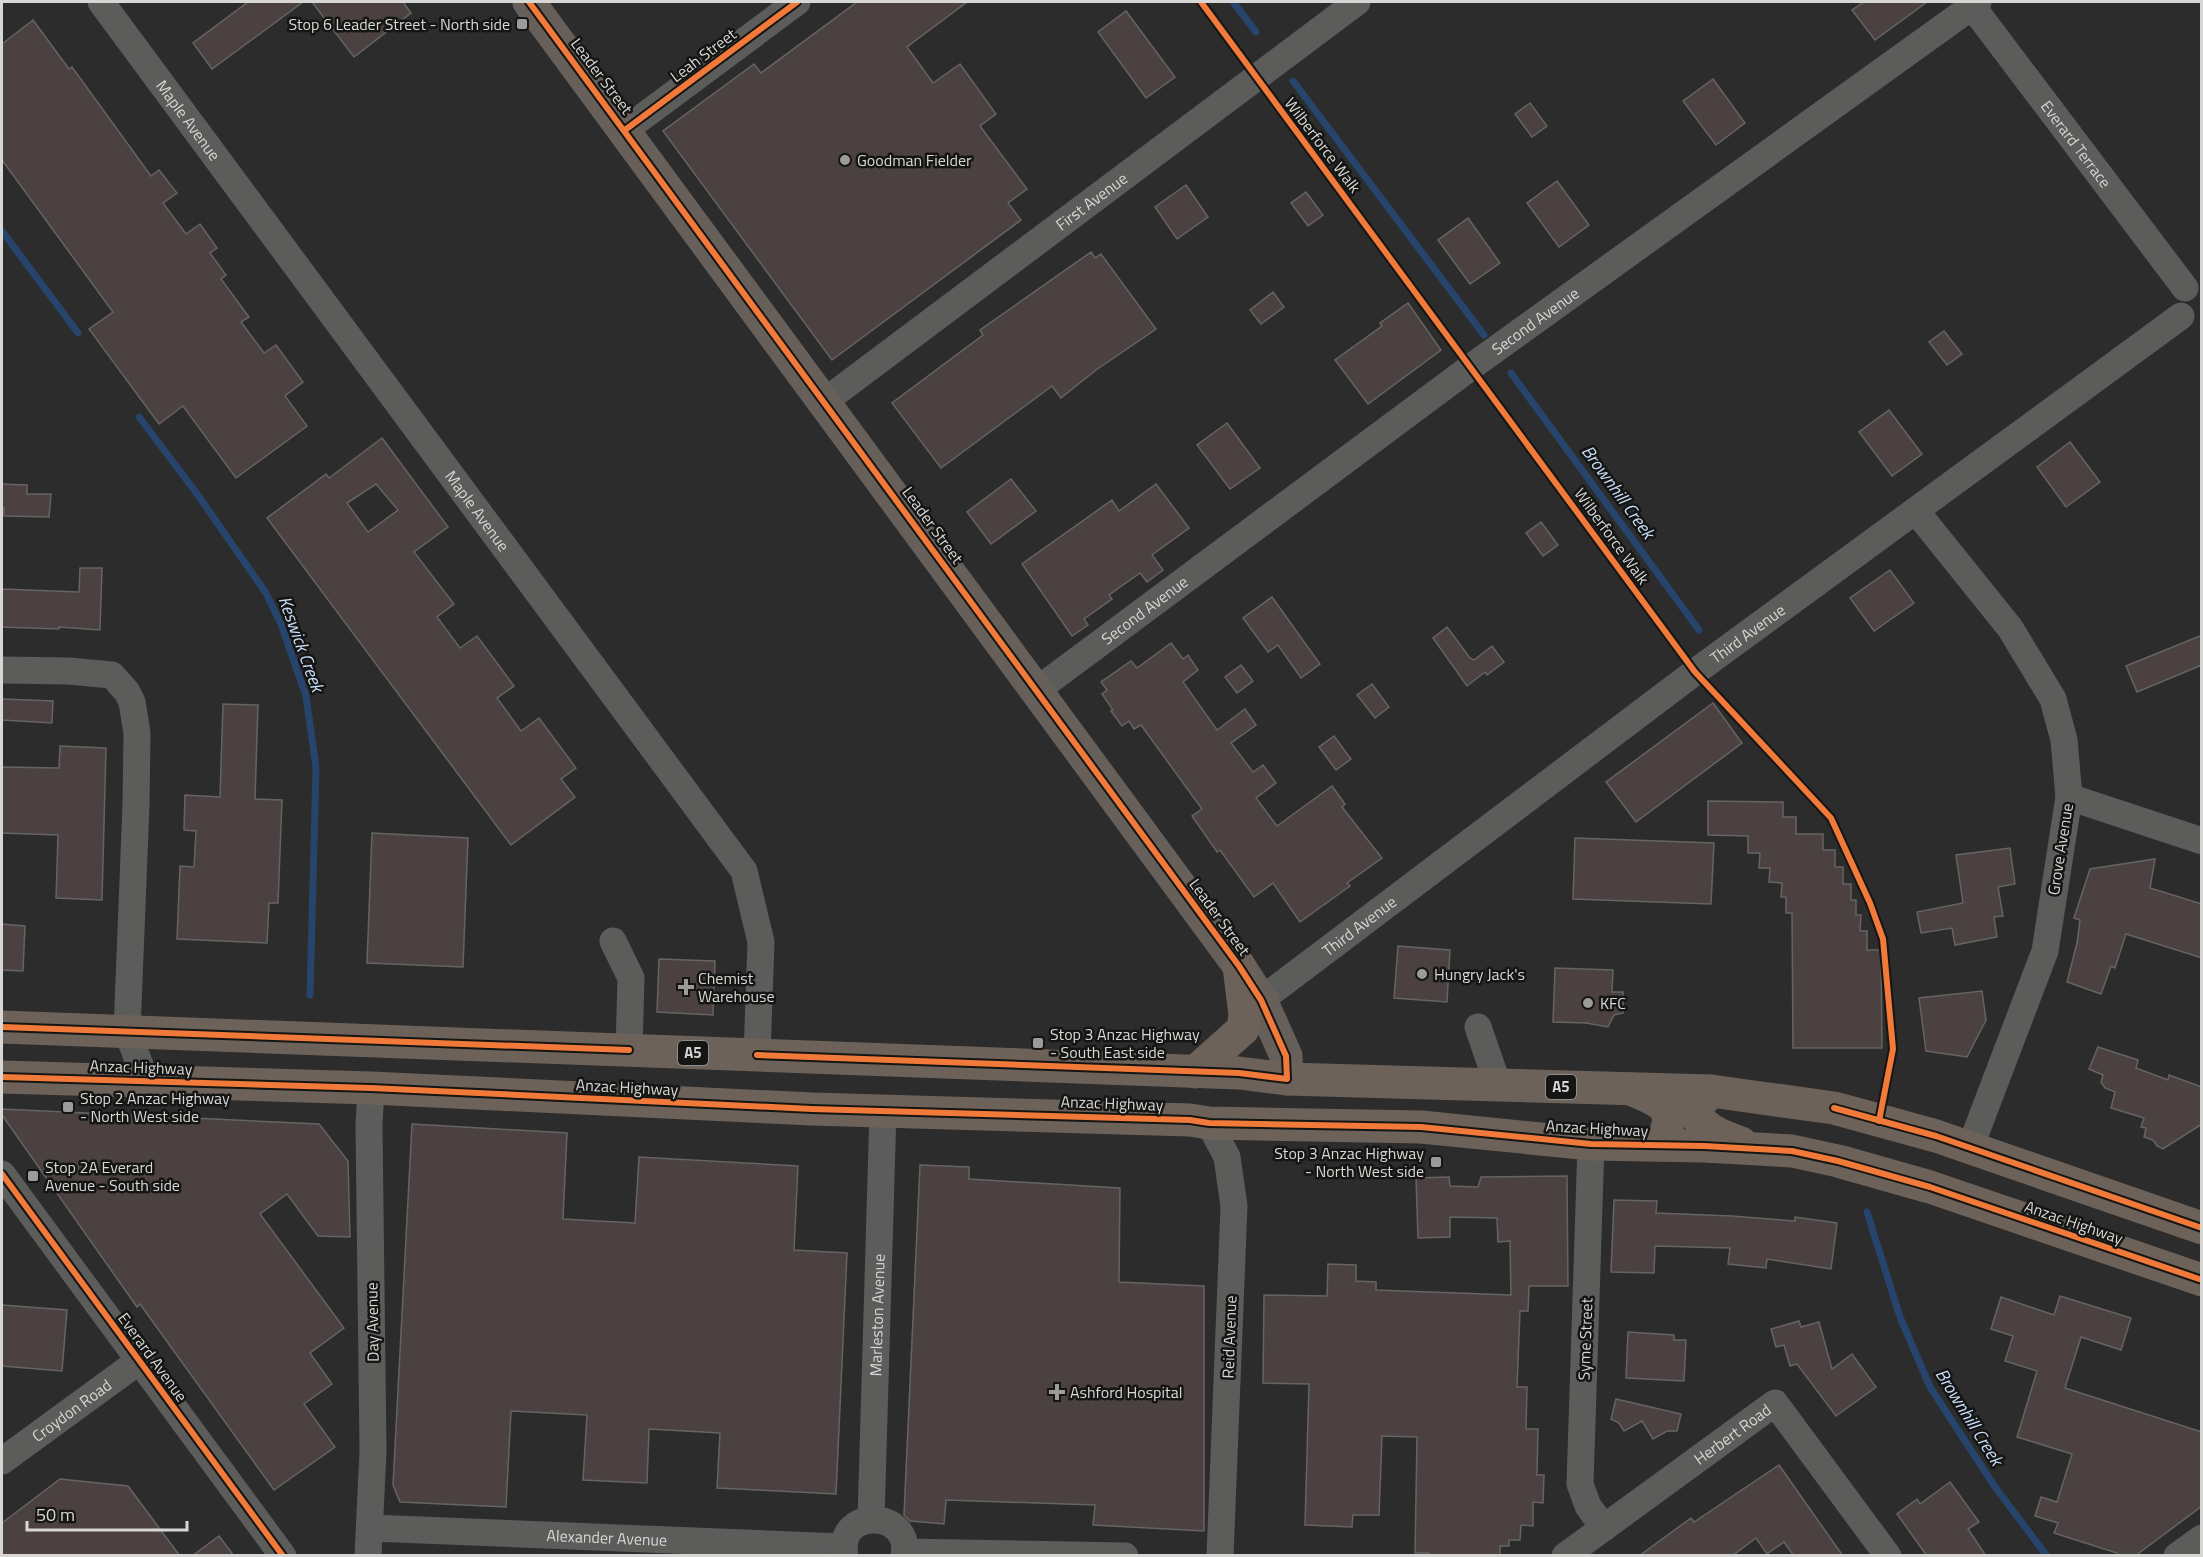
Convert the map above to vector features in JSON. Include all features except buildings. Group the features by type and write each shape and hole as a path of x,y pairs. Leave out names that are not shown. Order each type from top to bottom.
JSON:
{"highway":[{"path":"1195,1072 1243,1029 1245,1015 1239,966"},
{"name":"Anzac Highway","path":"2,1027 1195,1072 1287,1079 1711,1091 1834,1108 1936,1136 2202,1228"},
{"path":"498,1094 501,1046"},
{"path":"716,1105 748,1073 757,1055"},
{"path":"757,1055 765,1077 772,1085 785,1096 812,1108"},
{"path":"1041,1066 1041,1114"},
{"name":"Anzac Highway","path":"2,1077 371,1088 716,1105 1421,1127 1591,1144 1792,1151 1930,1187 2202,1280"},
{"path":"1199,1121 1254,1110 1277,1095 1287,1079 1342,1108 1421,1127"},
{"path":"1628,1089 1657,1100 1665,1109 1669,1116 1669,1124 1660,1145"},
{"path":"1711,1091 1698,1105 1698,1118 1705,1126 1730,1139 1760,1149"}],"main road":[{"name":"Leader Street","path":"529,2 1239,966 1261,1000 1286,1056 1287,1079"}],"street":[{"name":"Maple Avenue","path":"101,2 744,871 760,942 757,1055"},
{"name":"Leah Street","path":"625,130 797,2"},
{"name":"First Avenue","path":"825,401 1357,2"},
{"name":"Everard Terrace","path":"1973,3 2193,287"},
{"name":"Second Avenue","path":"1037,690 1472,367 1973,3"},
{"path":"2191,318 2176,302 2178,296 2193,287"},
{"name":"Third Avenue","path":"1261,1000 1695,672 1916,511 2191,318"},
{"name":"Grove Avenue","path":"1916,511 2010,628 2053,699 2064,740 2069,797 2045,951 1970,1148"},
{"path":"2,670 69,671 112,675 127,692 132,702 137,734 136,805 127,1031 147,1081"},
{"path":"2069,797 2202,841"},
{"path":"613,941 631,978 629,1050"},
{"path":"1478,1027 1498,1086"},
{"name":"Day Avenue","path":"368,1556 373,1451 369,1125 371,1088"},
{"name":"Marleston Avenue","path":"871,1519 884,1110"},
{"name":"Reid Avenue","path":"1199,1121 1227,1156 1234,1206 1220,1556"},
{"name":"Syme Street","path":"1591,1144 1580,1484 1588,1506 1604,1528"},
{"name":"Everard Avenue","path":"2,1174 283,1556"},
{"name":"Croydon Road","path":"2,1461 139,1361"},
{"name":"Herbert Road","path":"1565,1556 1776,1403 1888,1556"},
{"path":"845,1551 850,1531 861,1521 871,1519 891,1524 903,1538 904,1554 1125,1556"},
{"name":"Alexander Avenue","path":"370,1528 845,1551"},
{"path":"2177,1556 2202,1538"}],"waterway":[{"name":"Brownhill Creek","path":"1233,2 1256,32"},
{"name":"Brownhill Creek","path":"1293,81 1484,335"},
{"name":"Keswick Creek","path":"2,231 78,333"},
{"name":"Brownhill Creek","path":"1511,373 1699,630"},
{"name":"Keswick Creek","path":"139,417 195,491 266,593 281,624 306,696 316,768 310,995"},
{"name":"Brownhill Creek","path":"1867,1212 1900,1317 1930,1387 1995,1487 2047,1556"}],"cycle path":[{"path":"529,2 1239,966 1261,1000 1286,1056 1287,1079 1239,1073 757,1055"},
{"path":"625,130 797,2"},
{"name":"Wilberforce Walk","path":"1201,2 1695,672 1831,818 1870,903 1883,939 1893,1049 1879,1121"},
{"path":"2,1027 629,1050"},
{"path":"2,1077 371,1088 812,1109 1190,1120 1209,1123 1421,1127 1591,1144 1704,1146 1792,1151 1838,1161 1930,1187 2202,1280"},
{"path":"1834,1108 1936,1136 2202,1228"},
{"path":"2,1174 283,1556"}],"place":[{"name":"Stop 6 Leader Street - North side","path":"522,24"},
{"name":"Goodman Fielder","path":"845,160"},
{"name":"Hungry Jack's","path":"1422,974"},
{"name":"Chemist Warehouse","path":"686,987"},
{"name":"KFC","path":"1588,1003"},
{"name":"Stop 3 Anzac Highway - South East side","path":"1038,1043"},
{"name":"Stop 2 Anzac Highway - North West side","path":"68,1107"},
{"name":"Stop 3 Anzac Highway - North West side","path":"1436,1162"},
{"name":"Stop 2A Everard Avenue - South side","path":"33,1176"},
{"name":"Ashford Hospital","path":"1057,1392"}]}
